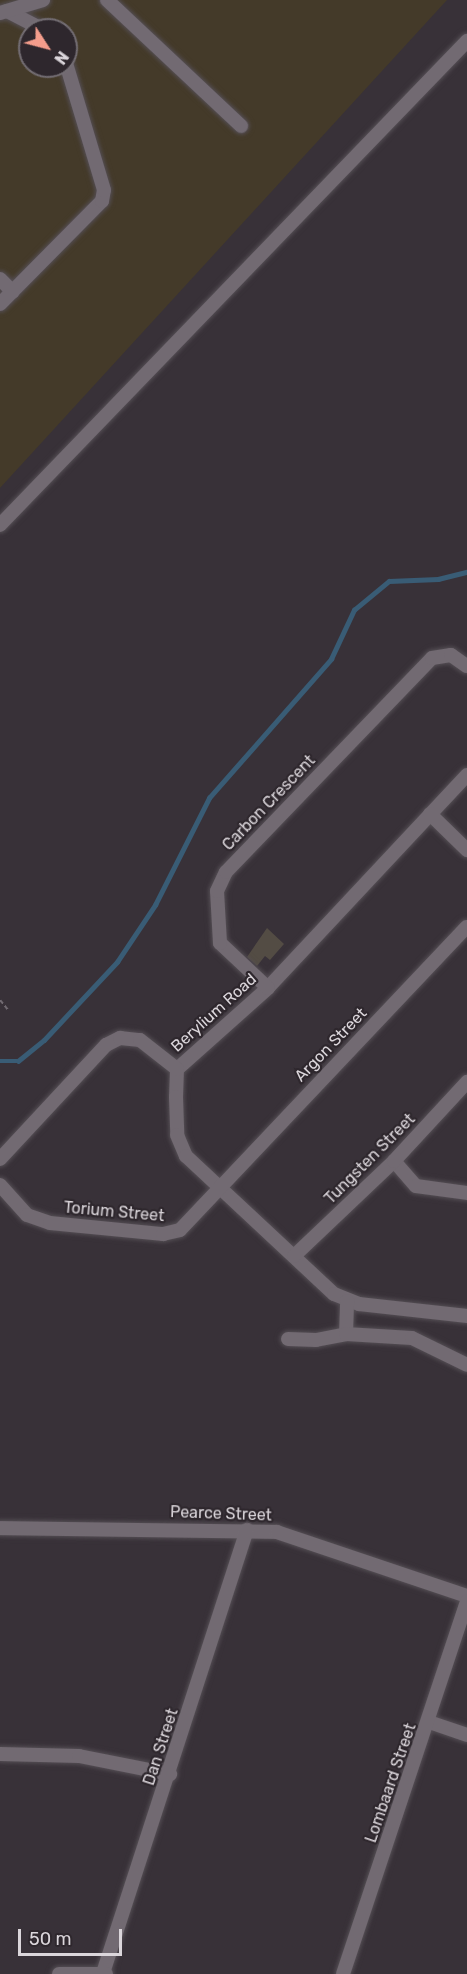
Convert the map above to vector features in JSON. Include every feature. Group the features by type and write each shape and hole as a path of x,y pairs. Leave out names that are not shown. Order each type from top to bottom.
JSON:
{"street":[{"path":"4,12 43,0"},
{"path":"108,0 241,126"},
{"path":"4,12 18,18"},
{"path":"0,525 467,41"},
{"path":"0,304 102,201 104,190 70,78"},
{"path":"0,279 13,292"},
{"name":"Carbon Crescent","path":"268,988 220,943 217,891 226,872 432,658 451,655 467,666"},
{"name":"Berylium Road","path":"467,775 268,988 177,1069 180,1147 334,1294 347,1301 467,1316"},
{"path":"430,814 467,850"},
{"name":"Argon Street","path":"218,1185 467,927"},
{"path":"0,1159 106,1045 120,1038 151,1045 177,1069"},
{"name":"Tungsten Street","path":"294,1256 394,1161 467,1082"},
{"path":"394,1161 416,1186 467,1193"},
{"name":"Torium Street","path":"0,1185 18,1207 39,1220 169,1234 180,1230 218,1185"},
{"path":"346,1334 347,1301"},
{"path":"288,1339 316,1340 346,1334 412,1338 467,1365"},
{"name":"Pearce Street","path":"0,1527 247,1530 302,1538 467,1596"},
{"name":"Dan Street","path":"105,1974 247,1530"},
{"name":"Lombaard Street","path":"343,1974 429,1722 467,1601"},
{"path":"429,1722 467,1735"},
{"path":"0,1754 79,1756 170,1774"},
{"path":"59,1974 105,1974"}],"path":[{"path":"0,1000 9,1011"}],"shaded area":[{"path":"0,0 447,0 0,488"}],"building":[{"path":"267,928 284,944 270,960 265,956 257,966 247,957"}],"waterway":[{"path":"0,1061 18,1061 44,1040 117,962 155,905 209,798 331,659 354,610 389,581 438,579 467,572"}]}
